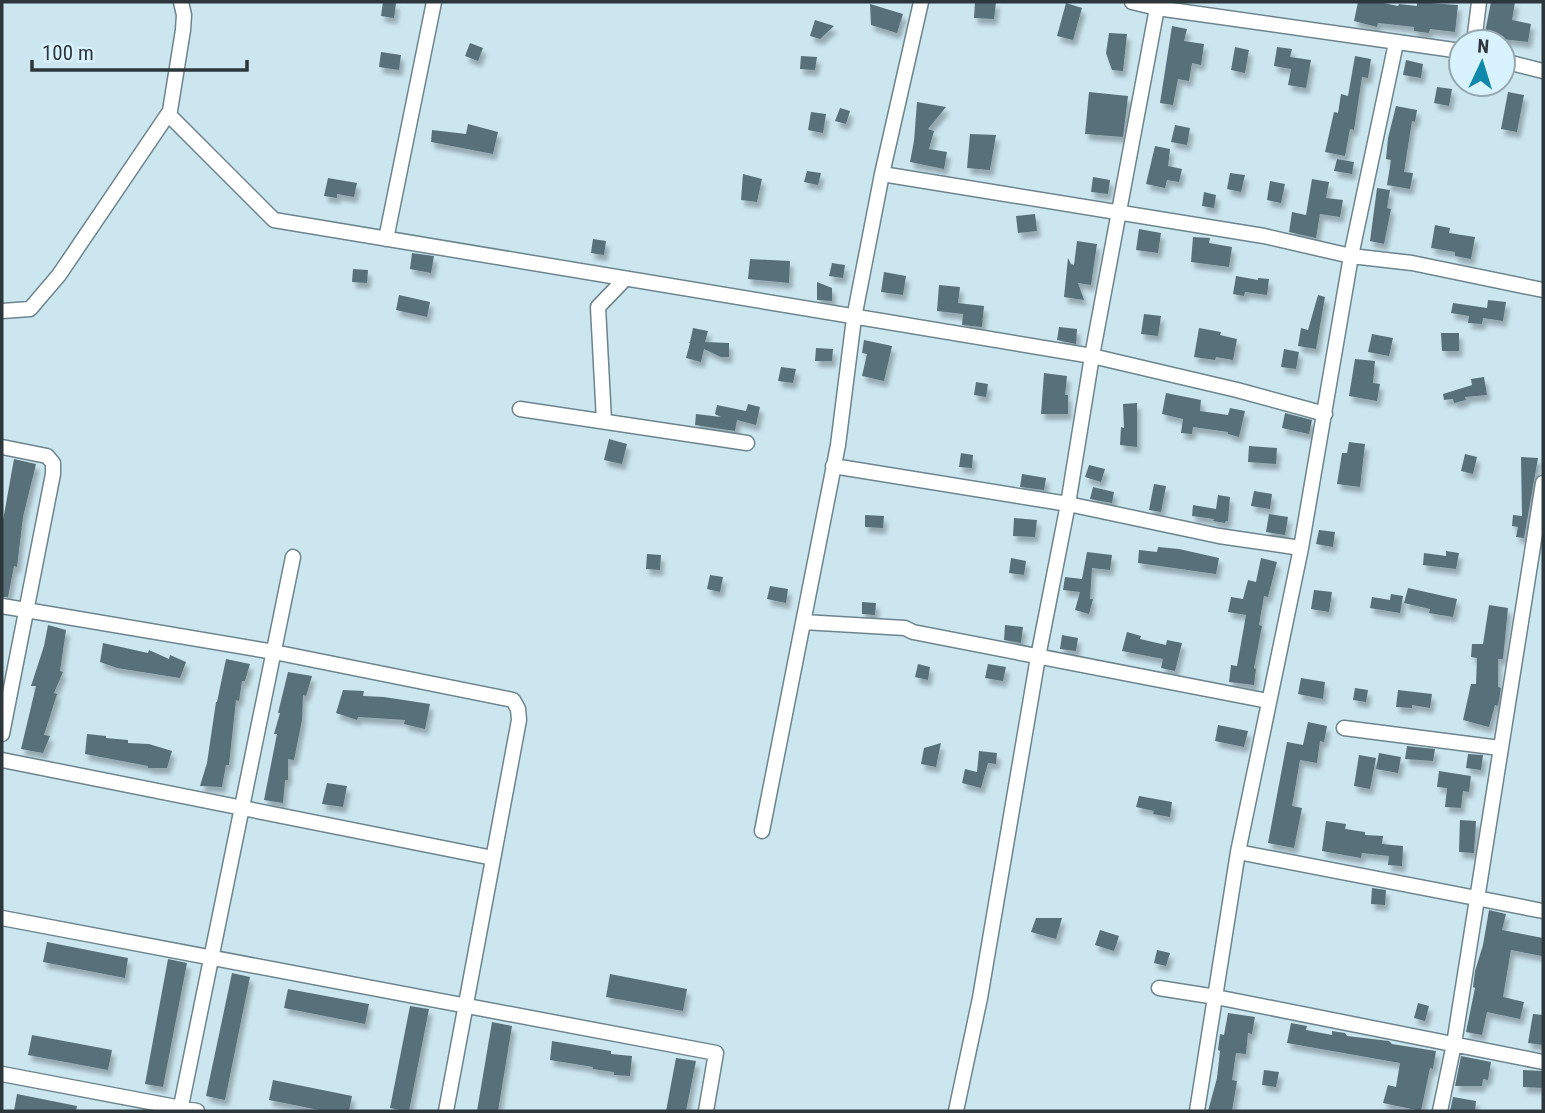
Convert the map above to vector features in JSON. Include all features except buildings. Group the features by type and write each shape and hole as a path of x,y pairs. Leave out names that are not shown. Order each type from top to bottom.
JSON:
{"street":[{"path":"2,311 30,309 51,284 168,115 175,91 183,30 181,2"},
{"path":"386,239 434,2"},
{"path":"762,831 834,466 854,318 882,174 921,2"},
{"path":"1132,2 1157,8 1447,49"},
{"path":"1476,28 1479,2"},
{"path":"961,1110 1038,657 1157,8"},
{"path":"1197,1111 1238,852 1301,548 1351,256 1396,43"},
{"path":"1517,64 1543,71"},
{"path":"168,115 274,220 1092,356 1325,414"},
{"path":"882,174 1264,236 1351,256 1412,263 1543,290"},
{"path":"604,421 598,307 625,279"},
{"path":"520,409 747,443"},
{"path":"2,447 47,456 53,464 2,734"},
{"path":"834,466 1068,504 1219,536 1301,548"},
{"path":"1440,1111 1454,1044 1543,483"},
{"path":"180,1110 293,557"},
{"path":"2,606 274,652 513,700 516,703 519,720 446,1111"},
{"path":"803,622 905,628 913,632 1268,701"},
{"path":"1344,728 1500,748"},
{"path":"2,760 241,810 493,858"},
{"path":"1238,852 1543,911"},
{"path":"2,918 716,1053 706,1111"},
{"path":"1159,988 1543,1062"},
{"path":"2,1073 180,1110 197,1111"}]}
